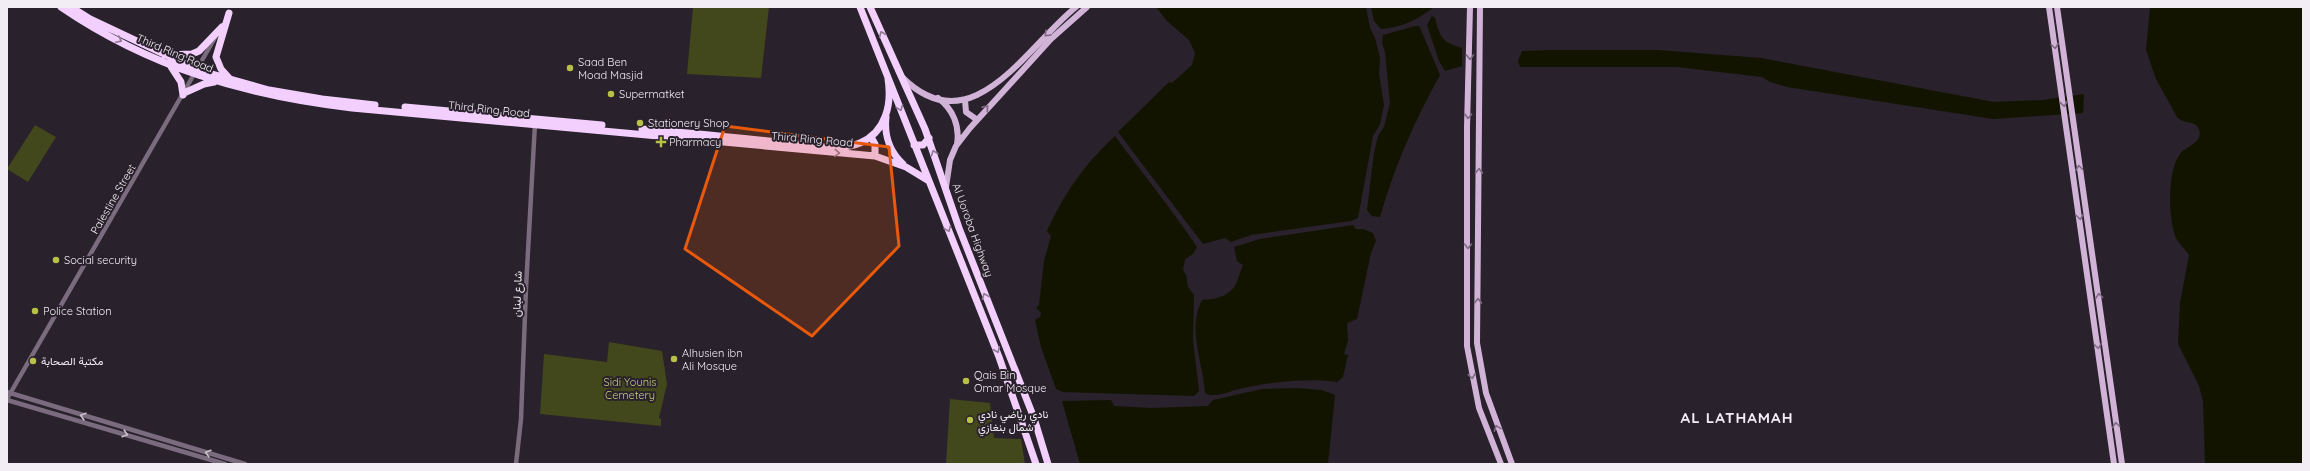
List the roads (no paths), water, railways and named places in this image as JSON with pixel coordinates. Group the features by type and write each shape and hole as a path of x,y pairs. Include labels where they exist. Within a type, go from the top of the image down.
{"highway":[{"name":"Third Ring Road","path":"61,7 93,27 170,65 270,90 322,99 875,156 906,167 928,181"},
{"name":"Third Ring Road","path":"72,7 90,19 217,82 281,98 317,104 821,146 851,146 871,137"},
{"name":"Al Uoroba Highway","path":"860,7 928,181 1000,357 1036,464"},
{"name":"Al Uoroba Highway","path":"870,7 929,138 974,269 1028,403 1048,464"},
{"path":"230,80 221,69 216,57 231,10"},
{"path":"163,55 192,54 199,51 222,27"},
{"path":"170,65 181,82 184,94 204,84 217,82"},
{"path":"888,79 890,98 886,115 888,141 895,155 906,167"},
{"path":"875,156 875,144 871,137 886,115"},
{"path":"914,145 923,145 929,138"}],"main road":[{"path":"937,98 964,100 984,93 999,82 1076,7"},
{"path":"946,190 948,167 956,146 976,119 1056,35 1087,7"},
{"path":"1470,7 1470,77 1467,127 1467,346 1479,408 1501,464"},
{"path":"1480,7 1478,359 1492,412 1512,464"},
{"path":"2050,7 2070,122 2122,464"},
{"path":"2057,7 2064,84"},
{"path":"898,72 915,88 937,98 948,108 953,116 957,131 956,146"},
{"path":"964,100 966,112 976,119"},
{"path":"2070,122 2114,464"}],"street":[{"name":"Palestine Street","path":"7,399 8,393 184,94 231,10"},
{"name":"شارع لبنان","path":"516,464 521,419 535,122"},
{"path":"8,393 245,464"},
{"path":"7,399 225,464"}],"place":[{"name":"Saad Ben Moad Masjid","path":"570,68"},
{"name":"Supermatket","path":"611,94"},
{"name":"Stationery Shop","path":"640,123"},
{"name":"Pharmacy","path":"661,142"},
{"name":"Social security","path":"56,260"},
{"name":"Police Station","path":"35,311"},
{"name":"Alhusien ibn Ali Mosque","path":"674,359"},
{"name":"مكتبة الصحابة","path":"33,361"},
{"name":"Qais Bin Omar Mosque","path":"966,381"},
{"name":"نادي رياضي نادي شمال بنغازي","path":"970,420"}],"district":[{"name":"AL LATHAMAH","path":"1737,418"}],"park label":[{"name":"Sidi Younis Cemetery","path":"630,388"}]}
